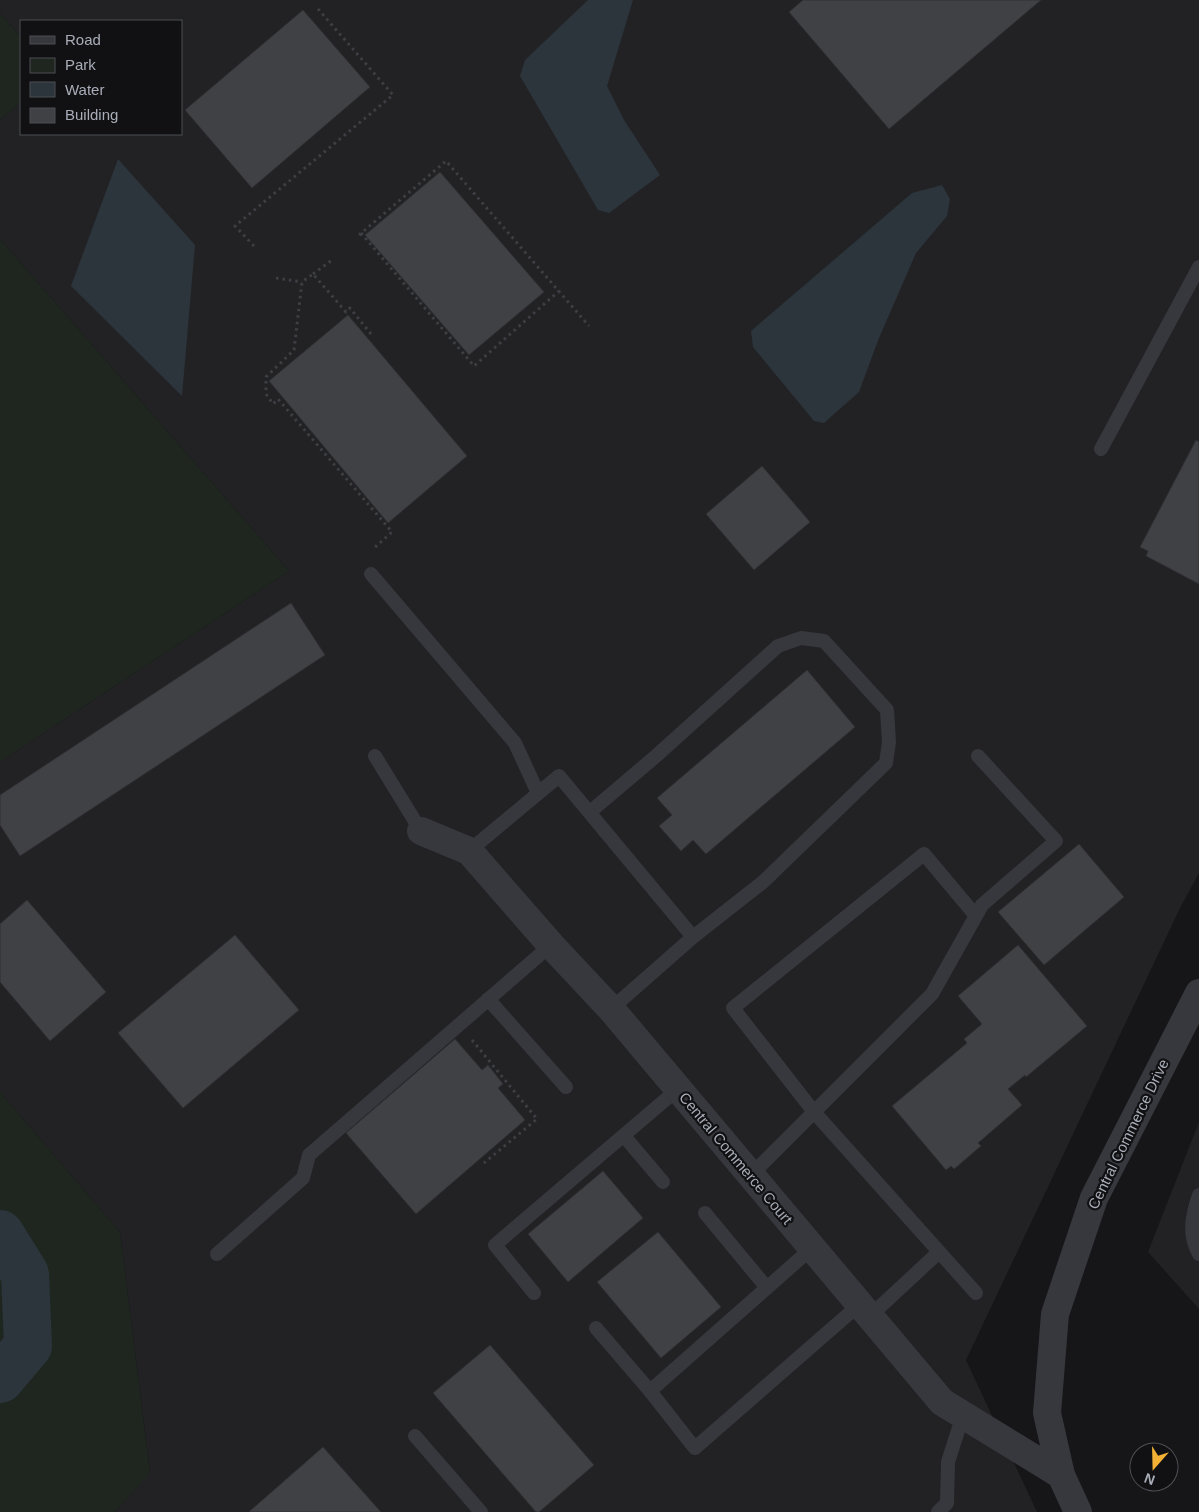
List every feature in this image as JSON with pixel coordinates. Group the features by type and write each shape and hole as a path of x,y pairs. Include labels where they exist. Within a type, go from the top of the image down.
{"street":[{"name":"Central Commerce Court","path":"421,831 469,851 551,945 611,1009 942,1402 1061,1475"},
{"name":"Central Commerce Drive","path":"1078,1512 1061,1475 1047,1413 1055,1314 1094,1198 1199,993"}],"lane":[{"path":"1101,449 1199,267"},
{"path":"371,574 514,743 538,793"},
{"path":"590,812 656,756 778,646 801,638 824,641 887,710 889,742 886,763 763,882 693,937 611,1009"},
{"path":"375,756 421,831"},
{"path":"751,1175 932,994 982,905 1056,841 978,756"},
{"path":"469,851 559,776 693,937"},
{"path":"976,916 924,854 733,1008 814,1112 976,1293"},
{"path":"217,1254 303,1178 309,1155 551,945"},
{"path":"488,999 566,1087"},
{"path":"534,1293 495,1245 678,1089"},
{"path":"624,1136 663,1182"},
{"path":"1199,1195 1194,1211 1192,1230 1194,1245 1199,1254"},
{"path":"705,1214 767,1288"},
{"path":"650,1391 812,1248"},
{"path":"596,1328 650,1391 695,1448 865,1310 940,1252"},
{"path":"938,1512 947,1503 948,1462 963,1415"},
{"path":"415,1436 481,1512"}],"path":[{"path":"254,246 234,226 393,95 318,9"},
{"path":"559,292 474,366 360,234 446,161 589,326"},
{"path":"276,278 302,282 332,260"},
{"path":"313,274 346,312 350,308 371,334"},
{"path":"302,282 294,350 266,377 266,394 273,404 278,399 392,532 373,549"},
{"path":"459,1024 537,1119 484,1163"}],"shaded area":[{"path":"0,0 1199,0 1199,873 1180,908 966,1360 1037,1512 115,1512 150,1472 120,1232 0,1092 0,762 289,571 0,239 0,120 20,103 20,135 182,135 182,20 20,20 20,36 0,13"},
{"path":"1199,1122 1199,1309 1148,1252"}],"green space":[{"path":"0,13 20,36 20,103 0,120"},
{"path":"0,239 289,571 0,762"},
{"path":"0,1092 120,1232 150,1473 115,1512 0,1512"}],"water":[{"path":"588,0 633,0 607,86 624,120 660,175 609,213 598,210 520,76 525,60"},
{"path":"118,159 195,245 182,396 71,286"},
{"path":"942,185 950,199 947,216 916,253 879,338 859,392 824,423 814,421 753,347 751,331 912,193"}],"building":[{"path":"803,0 1041,0 889,129 789,12"},
{"path":"303,10 370,87 252,188 185,110"},
{"path":"440,172 544,292 469,355 365,235"},
{"path":"348,315 467,456 388,523 269,381"},
{"path":"1196,440 1199,442 1199,584 1146,556 1148,551 1140,547"},
{"path":"762,466 810,522 754,570 706,514"},
{"path":"291,603 325,655 20,856 0,825 0,795"},
{"path":"807,670 855,727 706,854 693,840 681,851 659,826 672,815 657,798"},
{"path":"1079,844 1124,897 1044,965 998,912"},
{"path":"27,900 106,992 50,1041 0,982 0,924"},
{"path":"235,935 299,1010 183,1108 118,1033"},
{"path":"1018,945 1087,1026 1026,1077 1025,1075 1008,1089 1022,1105 978,1143 981,1146 954,1169 951,1166 946,1170 892,1106 967,1043 964,1039 982,1024 958,996"},
{"path":"455,1039 482,1070 488,1065 503,1084 498,1088 525,1120 416,1214 346,1133"},
{"path":"603,1171 643,1218 568,1282 528,1234"},
{"path":"658,1232 721,1307 661,1358 597,1282"},
{"path":"490,1345 594,1465 539,1512 536,1512 433,1393"},
{"path":"323,1447 381,1512 249,1512 251,1510"}],"waterway":[{"path":"0,1234 25,1274 28,1346 0,1379"}]}
